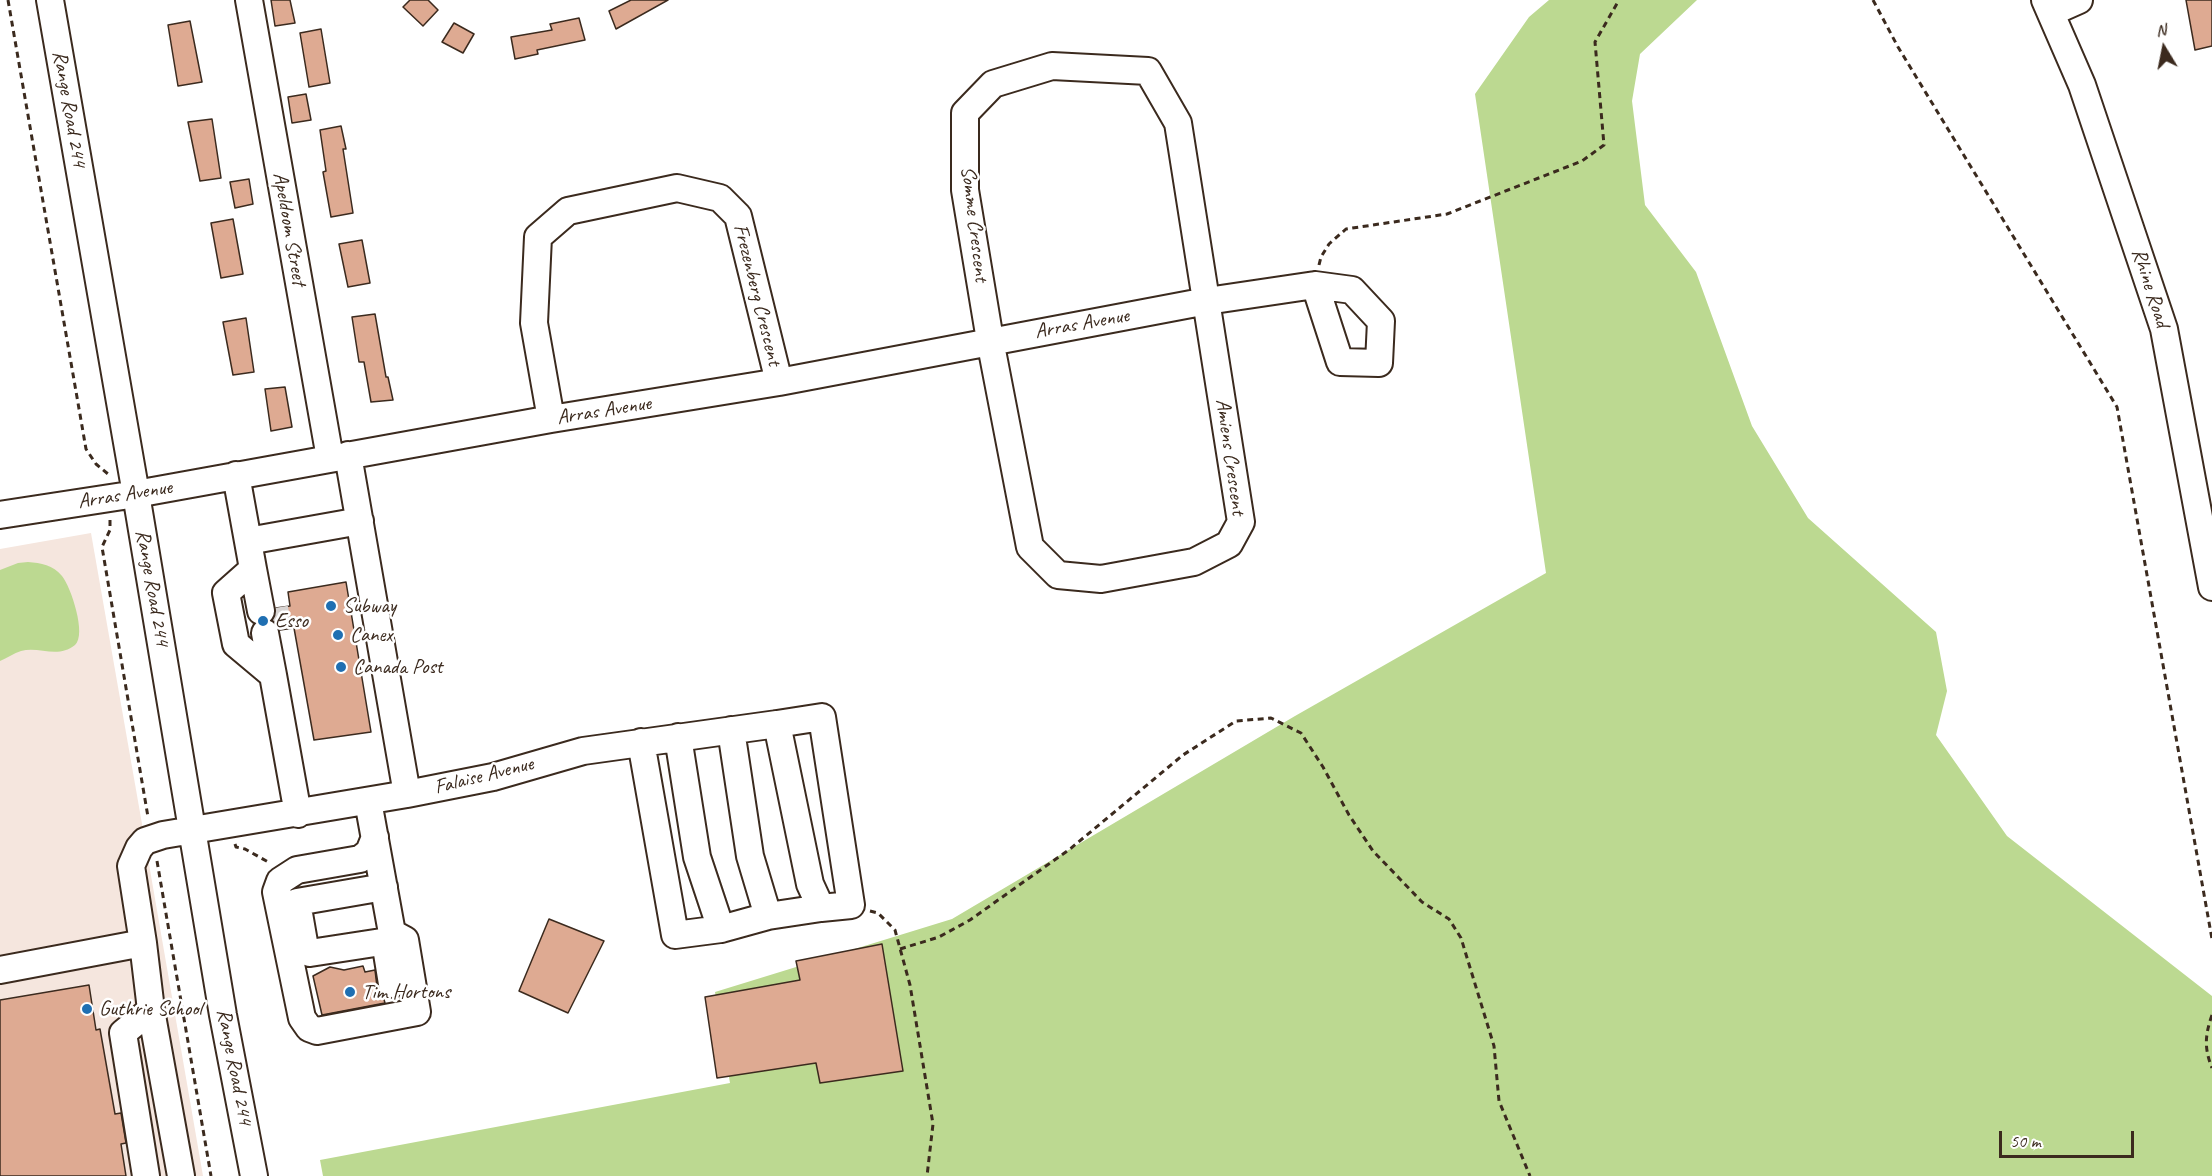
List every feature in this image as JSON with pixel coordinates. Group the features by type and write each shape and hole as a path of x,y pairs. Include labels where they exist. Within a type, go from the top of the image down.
{"street":[{"name":"Range Road 244","path":"50,0 224,1015 254,1176"},
{"name":"Apeldoom Street","path":"249,0 339,457 360,522 407,794"},
{"path":"2048,6 2079,0"},
{"name":"Rhine Road","path":"2048,6 2082,85 2164,329 2212,587"},
{"name":"Somme Crescent","path":"990,340 965,190 965,112 993,84 1052,66 1148,71 1178,123 1207,301"},
{"name":"Frezenberg Crescent","path":"552,419 534,323 538,237 568,211 677,188 720,198 738,216 779,382"},
{"name":"Arras Avenue","path":"0,515 136,494 552,419 779,382 990,340 1207,301 1315,285"},
{"name":"Amiens Crescent","path":"990,340 1030,547 1058,575 1101,579 1147,571 1194,562 1229,544 1241,522 1207,301"},
{"path":"236,475 248,541 265,612 273,675 298,814"},
{"path":"248,541 360,522"},
{"path":"265,612 226,593 236,644 273,675"},
{"name":"Falaise Avenue","path":"181,1176 151,1010 132,866 135,856 145,841 163,835 298,814 494,777 583,751 822,717 851,905"},
{"path":"777,724 810,884 821,908"},
{"path":"732,730 750,856 768,916"},
{"path":"678,737 697,857 721,929"},
{"path":"641,742 651,850 675,935 721,929 768,916 851,905"},
{"path":"368,801 384,887 390,937 386,947 392,984"},
{"path":"375,837 369,852 360,859 297,870 280,880 276,892 302,1018 309,1028 317,1031 334,1029 417,1011 405,940 390,937 310,953 305,948 297,902 384,887"},
{"path":"0,970 143,943"},
{"path":"146,1176 123,1033 151,1010"}],"path":[{"path":"8,0 86,449 96,464 108,474 110,497"},
{"path":"1315,285 1321,257 1329,244 1346,229 1447,214 1582,161 1604,145 1595,42 1619,0"},
{"path":"1874,0 1904,57 2117,407 2212,939"},
{"path":"900,949 939,937 970,920 1070,849 1183,755 1236,721 1271,718 1301,733 1373,851 1422,902 1449,919 1461,938 1494,1046 1499,1101 1530,1176"},
{"path":"232,825 236,847 268,860 284,877"},
{"path":"851,905 878,914 895,930 910,985 933,1124 927,1176"},
{"path":"2212,1015 2205,1033 2205,1051 2212,1068"}],"shaded area":[{"name":"Guthrie School","path":"91,533 203,1176 0,1176 0,549"}],"green space":[{"path":"1549,0 1697,0 1640,54 1632,101 1645,205 1696,272 1752,426 1808,518 1936,632 1947,691 1936,735 2007,836 2212,996 2212,1176 323,1176 320,1160 730,1083 715,992 952,919 1295,716 1546,573 1475,94 1529,17"},
{"path":"28,562 47,565 55,569 66,582 79,622 78,640 75,645 62,651 28,650 0,661 0,570"}],"building":[{"path":"271,0 290,0 295,23 275,26"},
{"path":"410,0 428,0 438,10 423,26 403,7"},
{"path":"631,0 668,0 616,29 609,11"},
{"path":"2186,0 2212,0 2212,46 2195,50"},
{"path":"579,18 585,40 537,50 538,54 515,59 511,37 552,30 550,24"},
{"path":"190,21 202,82 178,86 168,25"},
{"path":"454,23 474,34 463,53 442,42"},
{"path":"321,29 330,83 309,87 300,33"},
{"path":"306,94 311,120 292,123 288,97"},
{"path":"212,119 221,178 200,181 188,122"},
{"path":"341,126 346,149 343,149 353,213 331,217 323,172 326,171 320,130"},
{"path":"249,179 253,204 235,208 230,182"},
{"path":"233,219 243,274 221,278 211,223"},
{"path":"362,240 370,283 348,287 339,244"},
{"path":"375,314 386,377 388,377 393,400 371,402 364,362 359,362 352,317"},
{"path":"246,318 254,372 233,375 223,322"},
{"path":"285,387 292,427 271,431 265,389"},
{"path":"346,582 371,732 314,740 294,628 280,630 272,620 276,608 290,606 288,592"},
{"path":"549,919 604,941 568,1013 519,991"},
{"path":"882,944 903,1071 820,1083 816,1063 717,1078 705,997 800,980 796,961"},
{"name":"Tim Hortons","path":"363,966 365,972 375,970 377,987 385,1003 322,1015 313,976 330,967 344,970"},
{"path":"89,985 96,1030 100,1029 115,1114 121,1113 126,1143 121,1144 126,1176 0,1176 0,1000"}],"tunnel":[{"path":"275,608 279,630"}],"place":[{"name":"Subway","path":"331,606"},
{"name":"Esso","path":"263,621"},
{"name":"Canex","path":"338,635"},
{"name":"Canada Post","path":"341,667"},
{"name":"Tim Hortons","path":"350,992"},
{"name":"Guthrie School","path":"87,1009"}]}
